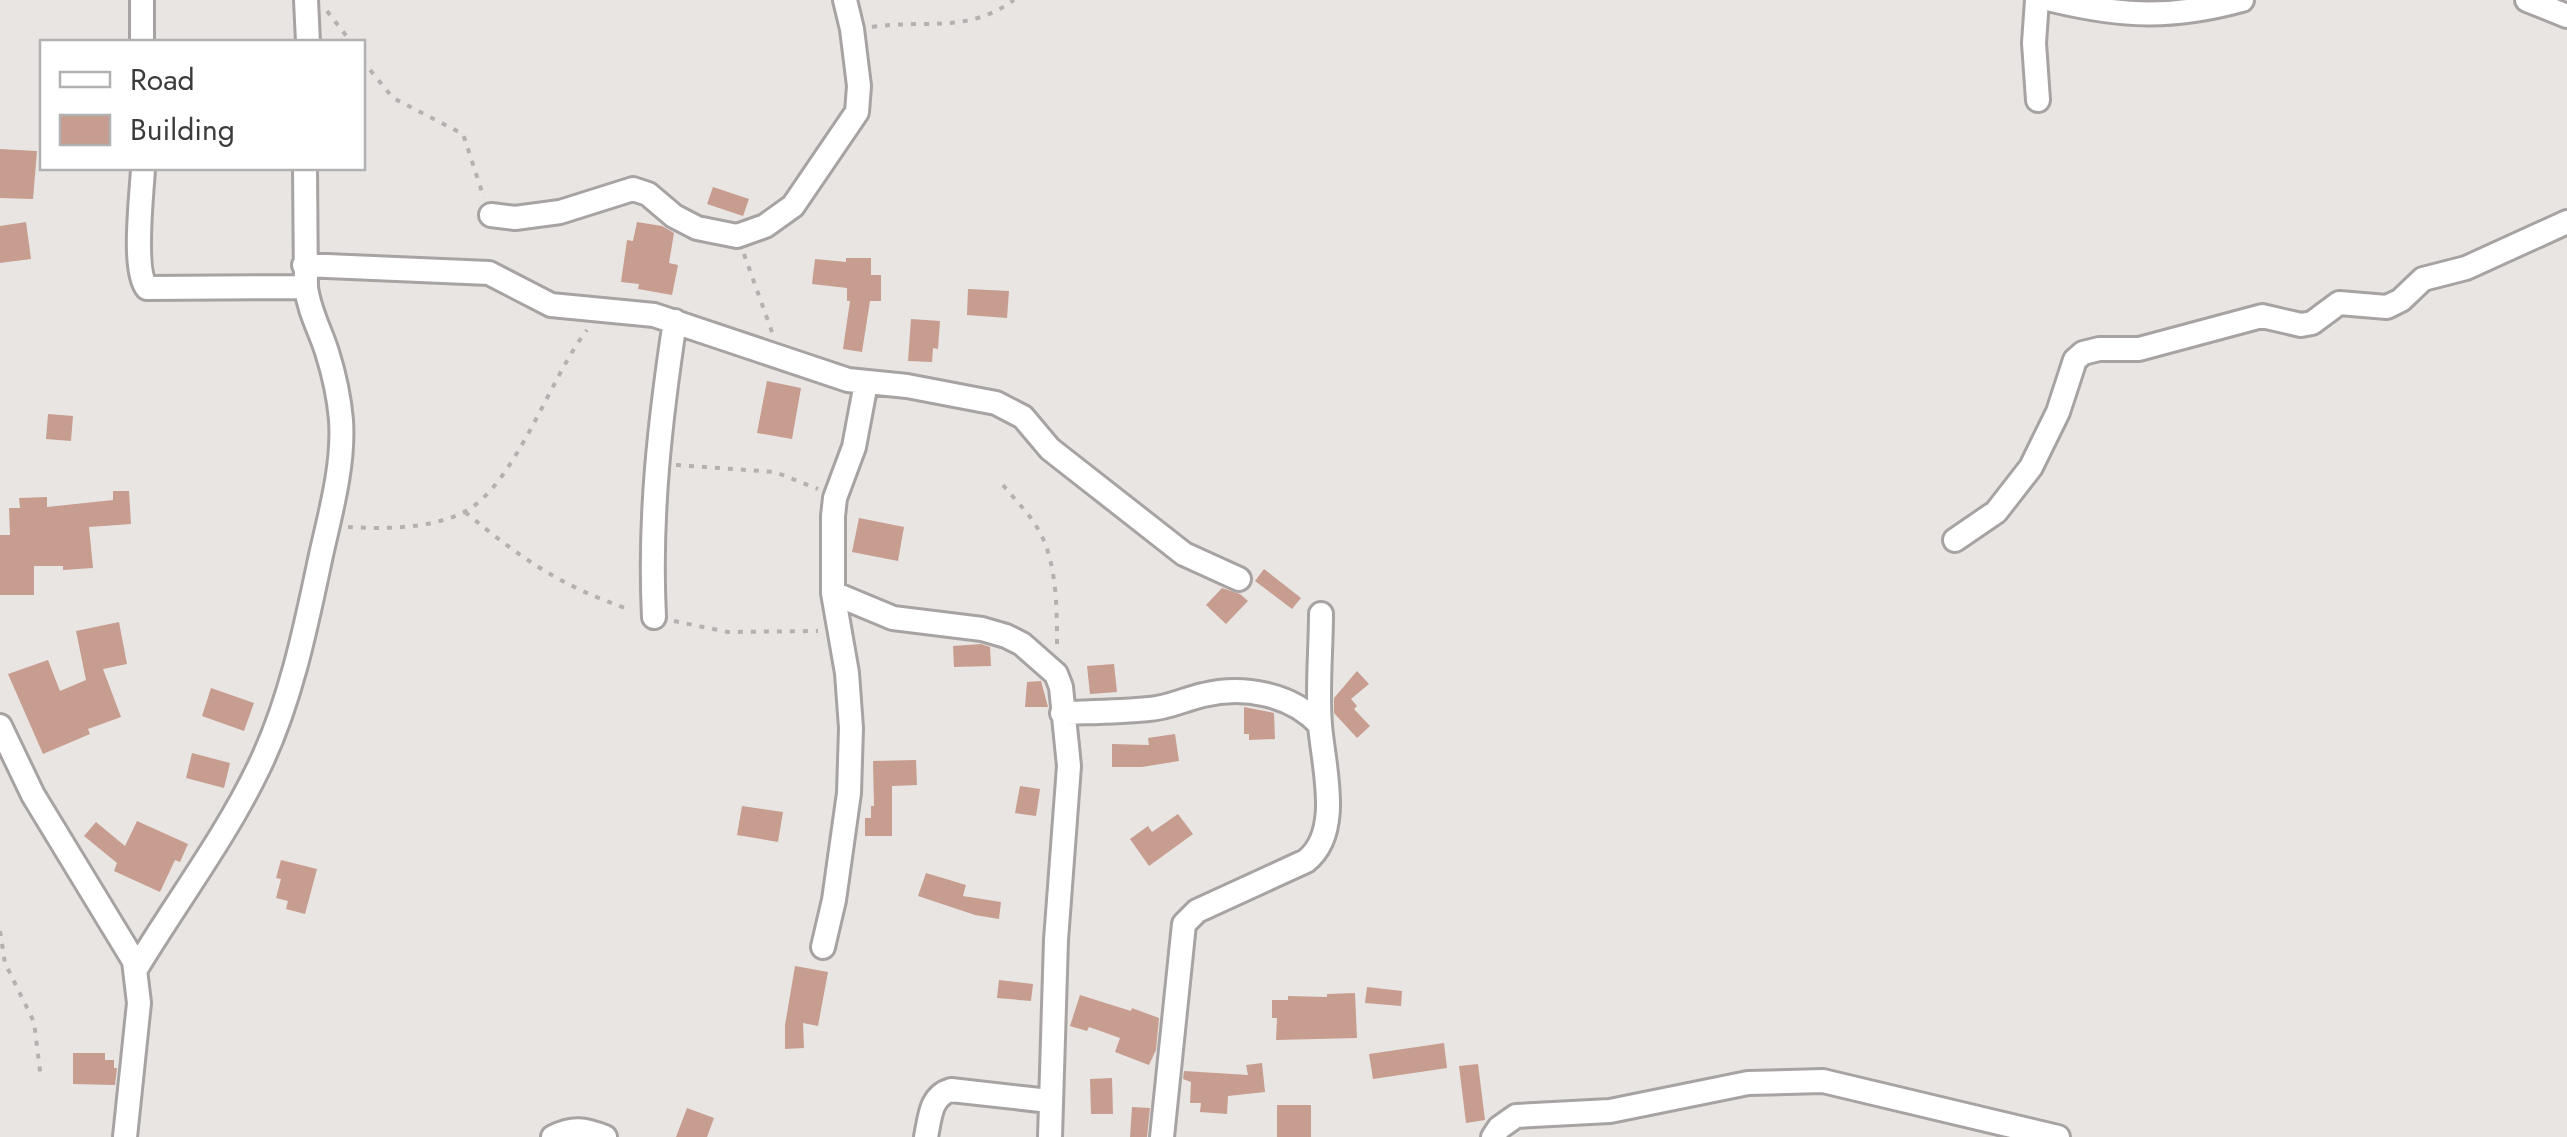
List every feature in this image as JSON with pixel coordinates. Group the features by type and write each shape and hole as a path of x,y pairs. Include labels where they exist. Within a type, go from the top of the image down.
{"street":[{"path":"142,0 142,40"},
{"path":"306,0 308,40"},
{"path":"490,215 515,218 560,212 632,188 648,194 674,216 697,228 737,236 765,226 793,206 857,112 859,86 845,0"},
{"path":"2038,0 2034,43 2038,100"},
{"path":"2052,0 2140,16 2182,14 2242,0"},
{"path":"2527,0 2567,16"},
{"path":"143,170 140,257 141,278 147,288 305,276 473,271 498,276 551,305 654,315 866,383 996,402 1023,416 1063,460 1184,554 1239,579"},
{"path":"136,968 228,828 261,764 283,706 309,614 328,526 342,448 341,422 328,353 305,276 305,170"},
{"path":"1955,540 1996,512 2031,467 2058,412 2075,360 2083,353 2139,349 2262,316 2301,325 2312,323 2339,303 2387,308 2423,279 2466,268 2567,222"},
{"path":"654,617 650,544 675,321"},
{"path":"823,947 849,794 851,728 847,672 833,593 835,498 854,447 866,383"},
{"path":"833,593 893,618 982,629 1006,636 1056,674 1061,687 1069,766 1058,890 1050,1137"},
{"path":"1162,1137 1184,924 1197,911 1306,861 1320,849 1329,782 1320,725 1322,614"},
{"path":"1062,713 1152,709 1210,693 1256,694 1300,706 1320,725"},
{"path":"0,726 33,795 126,944 136,968 138,1003 124,1137"},
{"path":"1492,1137 1516,1116 1610,1112 1748,1084 1824,1082 2058,1137"},
{"path":"926,1137 934,1101 950,1090 1049,1101"},
{"path":"552,1137 569,1129 582,1129 604,1137"}],"path":[{"path":"317,0 349,40"},
{"path":"852,30 906,22 972,22 1014,0"},
{"path":"365,64 393,98 462,134 490,215"},
{"path":"737,236 779,357"},
{"path":"328,526 382,529 465,512 506,473 572,350 602,310"},
{"path":"656,464 775,472 835,498"},
{"path":"1004,486 1039,530 1048,554 1057,605 1056,674"},
{"path":"0,931 6,963 34,1022 41,1079"}],"building":[{"path":"0,149 37,151 33,199 0,198"},
{"path":"713,187 749,199 743,216 707,204"},
{"path":"26,222 31,259 0,263 0,226"},
{"path":"637,222 662,226 674,233 669,263 678,265 672,295 621,282 627,240 633,241"},
{"path":"846,258 871,258 871,275 881,275 881,301 870,301 862,352 843,349 850,301 847,288 812,284 815,259 846,262"},
{"path":"968,289 1009,291 1007,318 967,315"},
{"path":"911,319 940,321 938,349 933,348 932,362 908,361"},
{"path":"767,381 801,388 792,439 757,433"},
{"path":"48,414 73,416 71,441 46,439"},
{"path":"113,491 129,491 131,524 89,527 93,568 63,570 63,566 34,566 34,595 0,595 0,535 10,535 9,508 20,508 19,498 47,497 47,507 113,500"},
{"path":"859,518 904,527 898,561 852,552"},
{"path":"1264,569 1301,598 1292,609 1255,581"},
{"path":"1222,588 1248,601 1226,624 1206,605"},
{"path":"119,622 127,664 103,669 121,717 88,729 90,734 43,754 8,674 48,660 60,691 86,680 76,631"},
{"path":"953,646 990,647 991,666 954,667"},
{"path":"1114,664 1117,692 1090,694 1087,666"},
{"path":"1357,671 1369,684 1351,699 1357,706 1354,709 1370,726 1357,738 1334,713 1334,698"},
{"path":"1041,681 1048,707 1025,707 1027,682"},
{"path":"211,688 254,703 244,731 202,716"},
{"path":"1244,707 1274,713 1275,739 1249,740 1249,734 1244,734"},
{"path":"1175,734 1179,761 1112,767 1112,744 1149,745 1148,738"},
{"path":"192,753 230,763 224,788 186,778"},
{"path":"916,760 917,785 892,786 892,836 865,836 865,818 871,818 874,806 873,761"},
{"path":"1020,786 1040,789 1036,816 1015,813"},
{"path":"742,806 783,812 778,842 737,835"},
{"path":"1178,814 1193,834 1149,866 1130,839 1148,826 1152,832"},
{"path":"137,821 188,844 180,862 175,860 160,892 114,871 117,863 84,836 96,822 125,846"},
{"path":"281,860 317,869 305,914 286,909 288,901 276,898"},
{"path":"926,873 966,885 963,896 1001,902 999,919 918,896"},
{"path":"795,966 828,972 818,1026 803,1023 804,1048 785,1049 785,1025"},
{"path":"999,980 1033,984 1031,1001 997,998"},
{"path":"1367,987 1402,991 1401,1006 1365,1003"},
{"path":"1355,993 1357,1038 1276,1040 1277,1018 1272,1018 1272,1000"},
{"path":"1080,995 1159,1018 1156,1050 1149,1065 1115,1052 1120,1038 1089,1027 1087,1031 1070,1026"},
{"path":"1444,1043 1447,1068 1373,1079 1369,1054"},
{"path":"73,1053 105,1053 105,1060 114,1060 117,1068 115,1085 73,1084"},
{"path":"1262,1063 1265,1092 1228,1096 1227,1114 1200,1112 1201,1103 1190,1103 1191,1082 1183,1079 1184,1071 1248,1075 1246,1065"},
{"path":"1478,1064 1485,1120 1466,1123 1459,1066"},
{"path":"1112,1078 1113,1114 1091,1114 1090,1079"},
{"path":"1277,1105 1311,1105 1311,1137 1277,1137"},
{"path":"1132,1107 1150,1108 1147,1137 1130,1137"},
{"path":"687,1108 714,1118 707,1137 676,1137"}]}
